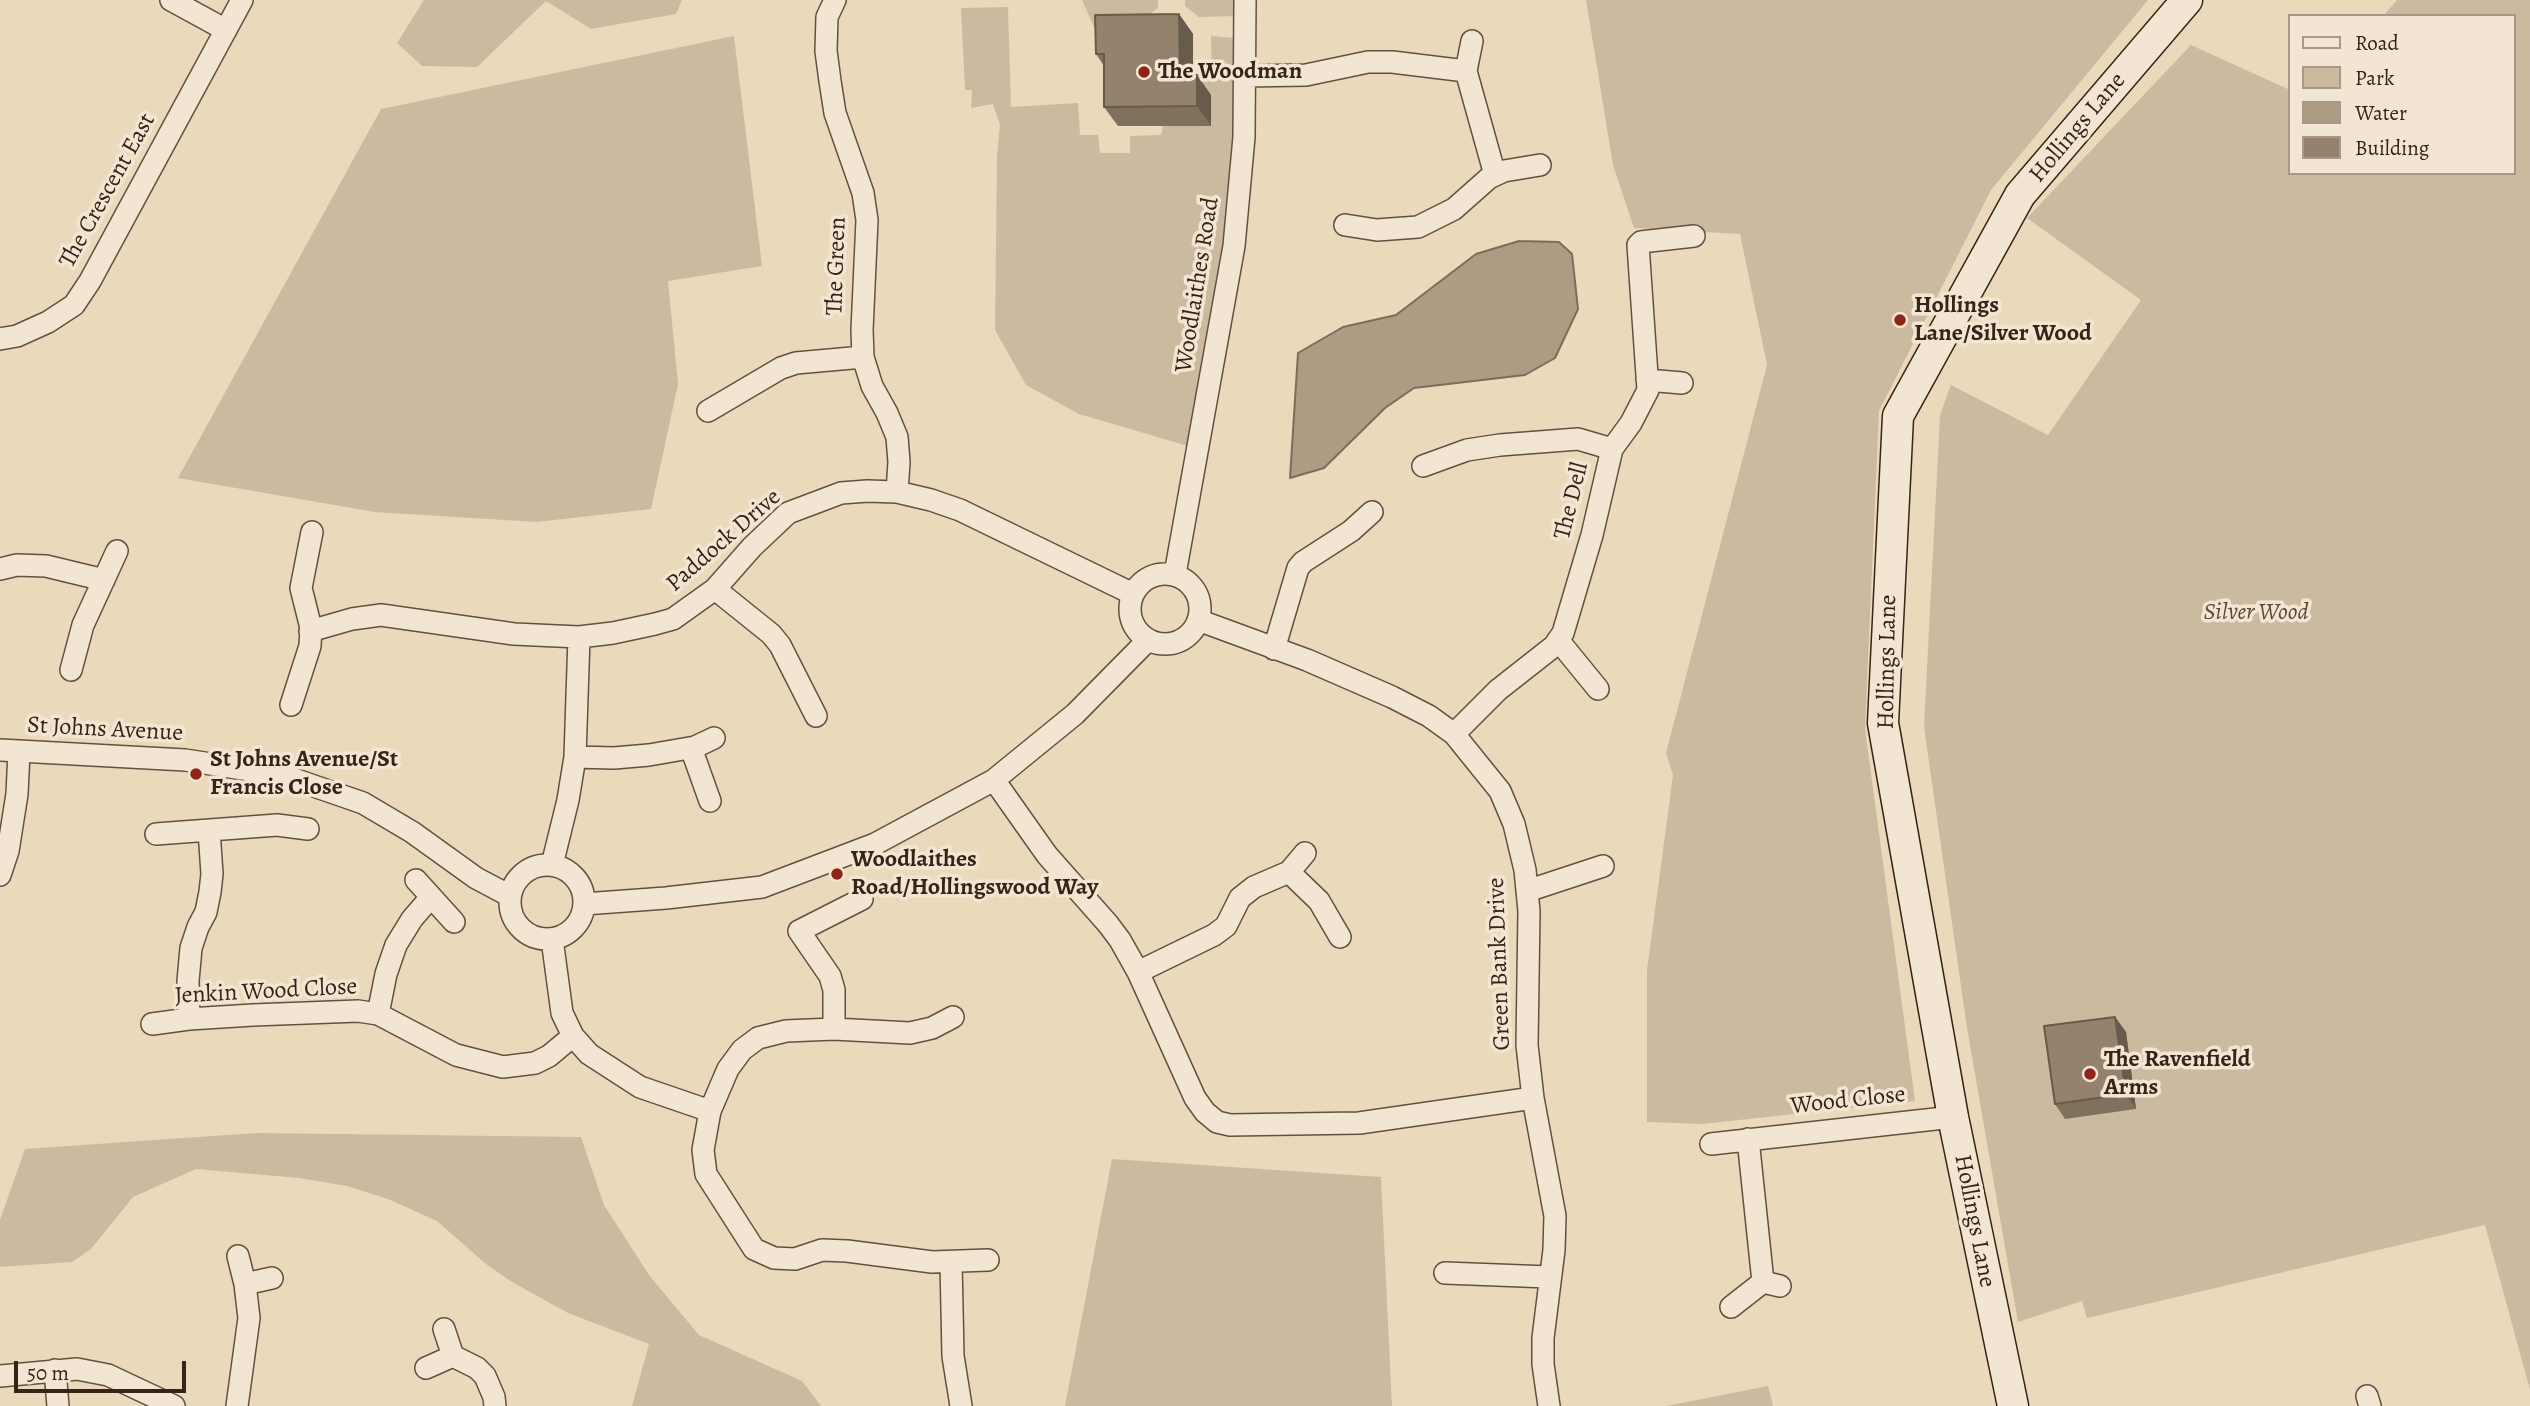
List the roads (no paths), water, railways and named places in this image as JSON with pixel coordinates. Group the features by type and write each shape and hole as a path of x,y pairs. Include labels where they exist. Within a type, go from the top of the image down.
{"street":[{"path":"171,0 226,30"},
{"name":"The Crescent East","path":"0,339 16,336 48,323 74,305 90,281 242,0"},
{"name":"The Green","path":"835,0 827,17 826,51 830,81 835,113 863,193 867,220 863,357 872,386 897,437 897,492"},
{"name":"Woodlaithes Road","path":"1175,574 1233,256 1244,137 1245,0"},
{"name":"Hollings Lane","path":"2013,1406 1953,1117 1883,723 1898,416 2020,195 2187,0"},
{"path":"1472,41 1466,71 1495,175"},
{"path":"1245,76 1306,75 1368,62 1392,62 1466,71"},
{"path":"1345,225 1377,230 1418,227 1454,209 1495,175 1539,165"},
{"name":"The Dell","path":"1454,734 1563,633 1592,535 1612,449 1632,423 1648,390 1638,245 1641,242 1695,236"},
{"path":"708,411 796,362 863,357"},
{"path":"1647,380 1682,383"},
{"path":"1423,466 1468,450 1500,445 1578,439 1612,449"},
{"name":"Paddock Drive","path":"310,631 352,619 381,615 514,634 579,637 613,633 673,619 715,589 752,547 788,513 841,493 897,492 960,510 1133,594"},
{"path":"1274,649 1298,568 1372,512"},
{"path":"291,705 310,646 310,631 301,588 312,532"},
{"path":"71,670 83,625 117,551"},
{"path":"0,569 17,565 46,566 104,580"},
{"path":"1175,574 1189,582 1197,593 1200,605 1194,630 1180,641 1158,644 1148,640 1138,632 1131,620 1130,602 1133,594 1141,582 1150,576 1175,574"},
{"path":"715,589 771,634 780,645 816,716"},
{"name":"Green Bank Drive","path":"1198,620 1307,660 1429,716 1454,734 1500,791 1514,824 1525,870 1529,946 1527,1045 1533,1098 1555,1216 1555,1250 1549,1277 1543,1364 1549,1406"},
{"path":"552,865 568,800 575,757 579,637"},
{"path":"584,904 762,887 875,844 994,780 1075,714 1148,640"},
{"path":"1558,640 1598,689"},
{"path":"575,757 614,758 691,748 714,738"},
{"path":"691,748 710,801"},
{"path":"0,875 10,839 17,794 10,751"},
{"name":"St Johns Avenue","path":"10,751 186,760 282,775 363,803 412,832 476,878 510,897"},
{"path":"994,780 1047,855 1108,924 1138,972 1195,1098 1217,1122 1230,1125 1359,1123 1533,1098"},
{"path":"156,834 277,825 308,829"},
{"path":"189,1019 191,948 206,912 212,874 209,830"},
{"path":"1138,972 1214,935 1226,926 1240,898 1289,872 1305,853"},
{"path":"552,865 570,872 579,882 584,894 584,904 581,917 574,928 552,939 539,938 527,933 517,924 510,897 514,884 522,874 533,867 552,865"},
{"path":"1527,891 1603,866"},
{"path":"1289,872 1319,901 1340,937"},
{"path":"416,880 454,922"},
{"path":"378,1014 386,974 396,945 412,919 431,897"},
{"path":"834,1029 834,990 830,975 799,931 862,899"},
{"path":"552,939 562,1013 573,1036 589,1054 640,1087 710,1111"},
{"name":"Jenkin Wood Close","path":"152,1024 189,1019 348,1011 378,1014 456,1055 503,1067 535,1063 550,1056 573,1036"},
{"path":"953,1017 932,1028 910,1033 834,1029 786,1031 758,1038 741,1050 728,1069 710,1111 703,1150 706,1174 754,1249 774,1258 795,1259 822,1250 932,1262 988,1260"},
{"name":"Wood Close","path":"1711,1143 1953,1117"},
{"path":"1731,1307 1771,1284 1748,1139"},
{"path":"237,1406 249,1328 245,1284 238,1256"},
{"path":"951,1262 953,1356 961,1406"},
{"path":"1445,1273 1549,1277"},
{"path":"245,1284 272,1278"},
{"path":"444,1329 453,1356 477,1368 485,1376 495,1406"},
{"path":"426,1368 453,1356"},
{"path":"0,1376 78,1369 108,1375 174,1406"},
{"path":"55,1370 58,1406"}],"water":[{"path":"1519,241 1559,242 1572,254 1578,309 1555,358 1525,375 1414,388 1385,408 1324,468 1290,478 1298,353 1343,327 1396,315 1476,254"}],"place":[{"name":"The Woodman","path":"1144,72"},
{"name":"Hollings Lane/Silver Wood","path":"1900,320"},
{"name":"St Johns Avenue/St Francis Close","path":"196,774"},
{"name":"Woodlaithes Road/Hollingswood Way","path":"837,874"},
{"name":"The Ravenfield Arms","path":"2090,1074"}],"park label":[{"name":"Silver Wood","path":"2256,613"}]}
